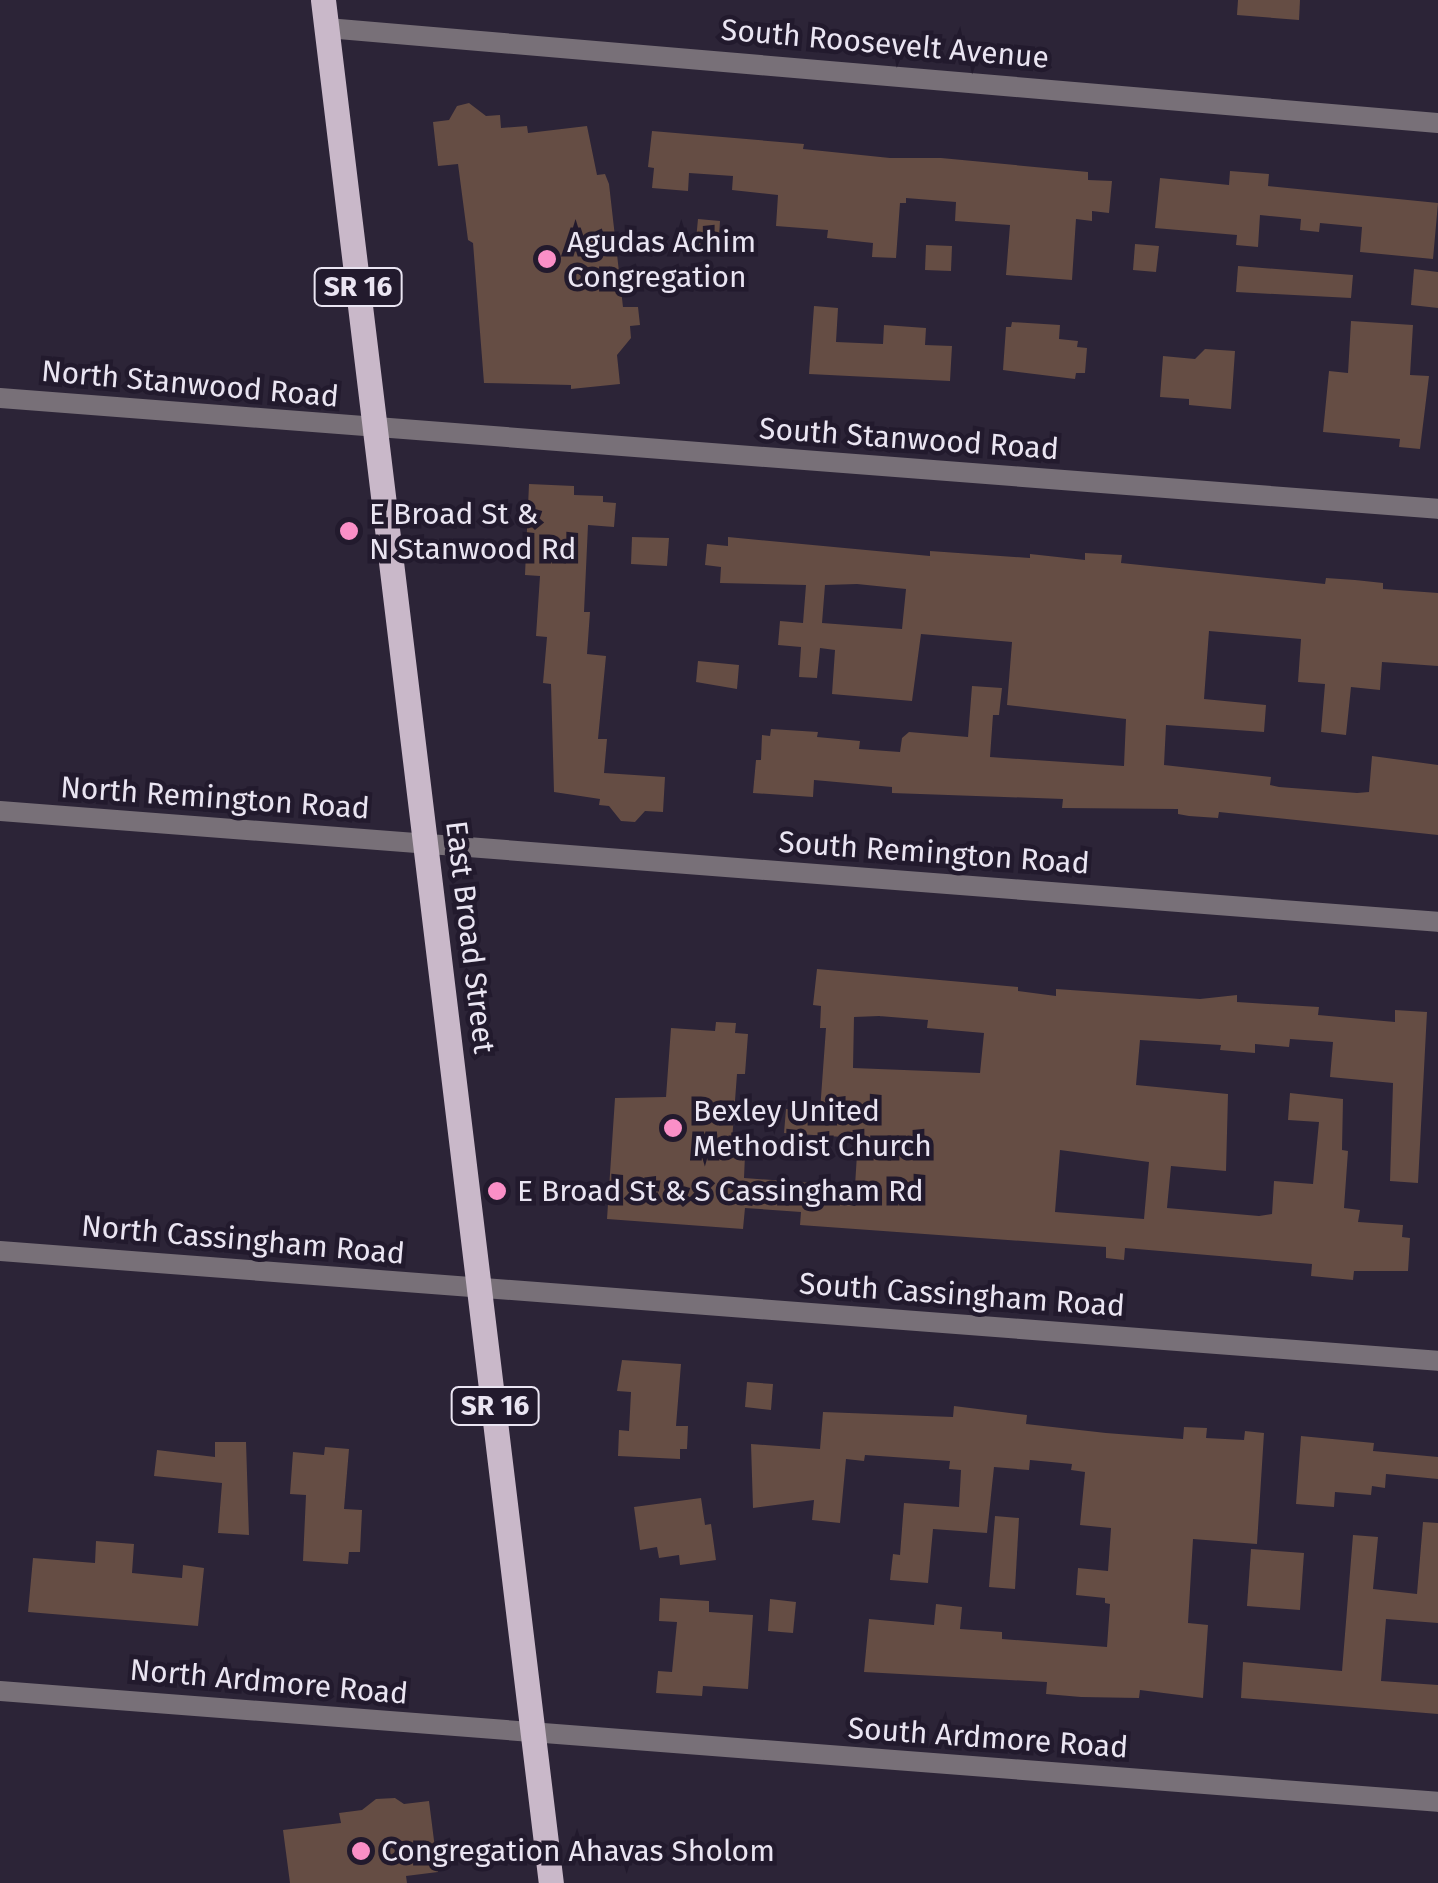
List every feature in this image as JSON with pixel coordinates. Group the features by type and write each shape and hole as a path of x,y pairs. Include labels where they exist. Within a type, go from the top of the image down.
{"main road":[{"name":"East Broad Street","path":"323,0 550,1883"}],"street":[{"name":"South Roosevelt Avenue","path":"327,28 1438,123"},
{"name":"North Stanwood Road","path":"0,398 375,429"},
{"name":"South Stanwood Road","path":"375,429 1438,509"},
{"name":"North Remington Road","path":"0,811 426,844"},
{"name":"South Remington Road","path":"426,844 1438,922"},
{"name":"North Cassingham Road","path":"0,1250 481,1289"},
{"name":"South Cassingham Road","path":"481,1289 1438,1362"},
{"name":"North Ardmore Road","path":"0,1691 533,1734"},
{"name":"South Ardmore Road","path":"533,1734 1438,1802"}],"building":[{"path":"1238,0 1300,0 1299,20 1237,15"},
{"name":"Agudas Achim Congregation","path":"469,103 486,116 500,115 501,128 527,126 528,133 587,126 597,175 605,174 609,184 623,307 638,307 640,325 630,326 631,338 617,355 620,384 571,389 571,385 484,383 473,243 468,240 458,164 438,166 433,122 449,120 457,106"},
{"path":"652,131 804,144 803,149 890,158 941,158 1088,172 1088,180 1112,181 1109,213 1092,211 1092,221 1076,219 1072,280 1006,275 1010,225 955,221 956,202 906,198 906,203 900,203 896,258 872,257 873,243 827,238 828,230 776,226 778,195 732,190 733,176 689,173 688,191 652,188 654,168 648,167"},
{"path":"1230,171 1269,174 1268,186 1438,203 1433,259 1360,252 1362,227 1320,223 1319,232 1300,230 1301,219 1260,215 1258,247 1236,245 1237,235 1155,228 1160,178 1229,185"},
{"path":"698,219 720,221 718,251 695,250"},
{"path":"1135,244 1159,246 1156,272 1133,270"},
{"path":"926,245 952,246 951,271 925,270"},
{"path":"1238,266 1353,275 1351,298 1236,292"},
{"path":"1414,269 1438,272 1438,308 1411,305"},
{"path":"814,306 838,308 836,342 883,344 884,325 926,328 925,345 952,346 950,381 809,374"},
{"path":"1351,321 1413,325 1410,375 1429,376 1420,449 1399,447 1400,439 1323,432 1329,371 1348,373"},
{"path":"1012,322 1060,325 1059,339 1078,341 1077,347 1087,348 1085,373 1076,373 1075,379 1003,370 1006,327 1011,327"},
{"path":"1205,349 1235,351 1231,409 1189,405 1189,399 1160,397 1163,356 1195,359"},
{"path":"529,484 574,486 574,495 603,496 603,502 616,503 614,527 588,525 584,612 590,612 587,654 606,656 598,739 607,739 604,773 665,777 663,812 645,811 635,822 621,821 609,806 599,805 600,799 554,792 551,684 543,683 547,637 536,636 540,576 525,575"},
{"path":"632,537 669,538 667,566 631,564"},
{"path":"728,537 930,556 930,551 1085,560 1085,553 1122,555 1121,563 1325,584 1326,578 1355,580 1383,583 1383,589 1438,593 1438,666 1382,662 1380,690 1351,687 1346,735 1321,732 1325,684 1298,682 1301,639 1209,631 1204,699 1266,705 1264,732 1166,725 1164,765 1271,777 1270,785 1279,787 1357,793 1369,792 1372,756 1438,765 1438,835 1219,812 1218,818 1189,816 1178,814 1178,809 1062,808 1063,799 892,793 892,787 814,780 813,797 753,793 762,735 770,736 771,729 818,732 817,737 860,741 859,749 900,752 902,738 909,732 968,737 972,686 1002,688 999,715 993,715 990,757 1124,766 1126,719 1007,705 1012,642 921,634 912,701 832,694 835,650 820,648 817,678 799,677 801,647 778,645 780,621 803,623 806,585 720,583 721,567 705,565 707,544 728,546","holes":["825,585 906,589 902,629 822,623"]},
{"path":"698,661 739,665 737,689 696,682"},
{"path":"817,969 1018,987 1018,991 1056,996 1056,989 1200,999 1237,995 1237,1002 1319,1007 1318,1015 1395,1022 1395,1010 1427,1012 1418,1183 1390,1181 1393,1083 1330,1077 1333,1042 1290,1039 1289,1047 1255,1044 1255,1053 1220,1050 1221,1045 1140,1040 1136,1085 1228,1094 1226,1171 1171,1166 1167,1208 1259,1216 1272,1214 1274,1181 1313,1184 1319,1122 1288,1120 1290,1093 1343,1099 1342,1150 1348,1151 1344,1208 1360,1210 1358,1222 1403,1225 1402,1237 1410,1238 1408,1271 1354,1271 1353,1280 1311,1276 1312,1264 1125,1248 1124,1260 1106,1258 1106,1247 800,1225 801,1212 745,1208 743,1229 607,1219 615,1098 666,1097 671,1028 715,1031 716,1022 736,1023 735,1033 748,1034 745,1074 737,1074 731,1154 745,1155 744,1178 855,1186 858,1138 784,1133 786,1109 820,1111 826,1028 820,1028 821,1006 813,1005","holes":["854,1017 928,1020 927,1028 984,1033 980,1073 853,1068","1060,1150 1149,1162 1144,1219 1055,1212"]},
{"path":"622,1360 681,1364 676,1426 688,1426 687,1449 680,1449 680,1459 618,1456 619,1430 629,1431 631,1392 617,1391"},
{"path":"747,1382 773,1384 771,1410 745,1407"},
{"path":"954,1406 1027,1415 1026,1424 1106,1433 1183,1439 1184,1427 1207,1428 1206,1438 1244,1440 1245,1431 1264,1433 1257,1544 1193,1539 1188,1623 1208,1625 1203,1698 1140,1690 1139,1698 1081,1697 1046,1694 1047,1682 864,1672 869,1619 934,1625 936,1604 962,1607 960,1629 1002,1632 1002,1639 1107,1647 1110,1604 1105,1603 1105,1598 1076,1595 1078,1568 1108,1571 1111,1528 1080,1525 1085,1472 1071,1470 1072,1464 1030,1460 1029,1470 994,1467 987,1533 933,1529 928,1583 890,1580 893,1554 900,1555 904,1503 959,1507 961,1470 949,1469 950,1461 865,1455 864,1461 846,1459 840,1523 812,1520 814,1500 753,1508 751,1444 820,1449 823,1412 953,1417"},
{"path":"1301,1436 1374,1443 1373,1451 1438,1457 1438,1479 1386,1474 1385,1488 1372,1486 1371,1495 1335,1492 1334,1507 1296,1504"},
{"path":"215,1442 246,1442 249,1535 218,1533 222,1483 154,1476 157,1450 215,1457"},
{"path":"325,1447 349,1449 344,1509 362,1510 360,1552 349,1552 348,1564 303,1561 306,1495 290,1494 293,1452 324,1455"},
{"path":"701,1498 705,1525 711,1524 716,1560 680,1565 679,1555 659,1558 657,1547 640,1550 634,1507"},
{"path":"995,1516 1019,1518 1015,1589 989,1587"},
{"path":"1423,1522 1438,1523 1438,1623 1386,1619 1381,1681 1438,1685 1438,1714 1241,1698 1243,1662 1342,1671 1353,1535 1378,1537 1373,1589 1417,1594"},
{"path":"96,1541 134,1544 132,1573 182,1578 183,1565 204,1568 198,1626 28,1612 33,1558 95,1563"},
{"path":"1251,1549 1304,1553 1300,1610 1247,1606"},
{"path":"660,1598 709,1601 709,1612 753,1615 748,1689 703,1686 702,1696 656,1693 658,1671 672,1672 677,1622 659,1621"},
{"path":"770,1599 796,1602 793,1633 768,1631"},
{"name":"Congregation Ahavas Sholom","path":"395,1798 404,1804 429,1801 438,1872 406,1876 407,1883 290,1883 283,1830 341,1823 339,1813 362,1810 376,1799"}],"place":[{"name":"Agudas Achim Congregation","path":"547,259"},
{"name":"E Broad St & N Stanwood Rd","path":"349,531"},
{"name":"Bexley United Methodist Church","path":"673,1128"},
{"name":"E Broad St & S Cassingham Rd","path":"497,1191"},
{"name":"Congregation Ahavas Sholom","path":"361,1851"}]}
